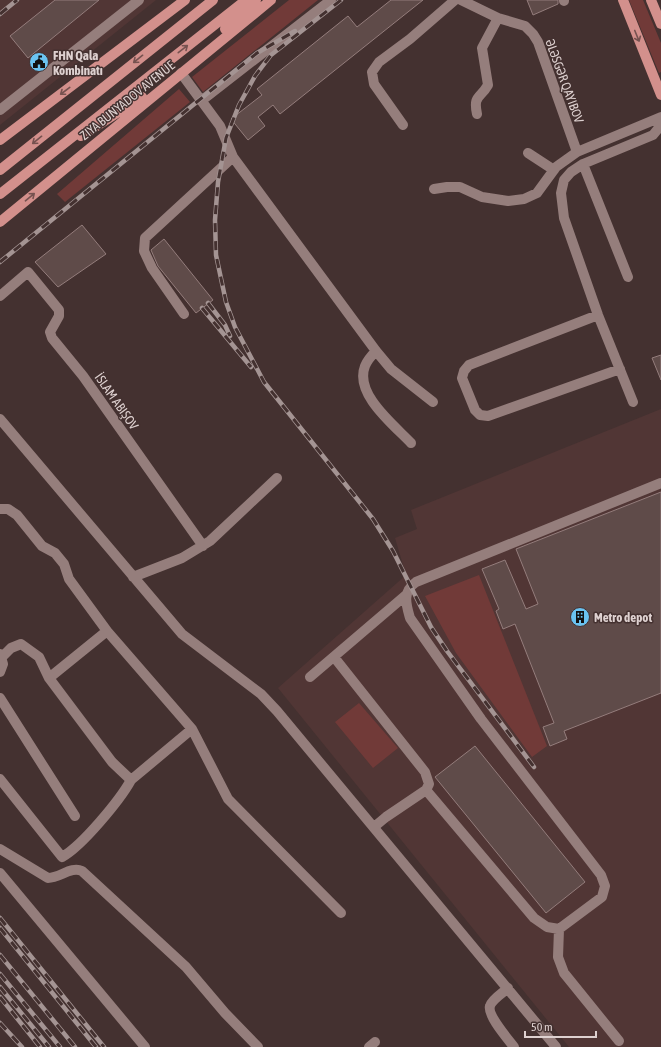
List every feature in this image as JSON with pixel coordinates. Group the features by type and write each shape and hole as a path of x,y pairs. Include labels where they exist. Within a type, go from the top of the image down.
{"main road":[{"path":"0,140 185,0"},
{"path":"157,43 203,0"},
{"name":"ZIYA BUNYADOV AVENUE","path":"0,170 212,0"},
{"name":"ZIYA BUNYADOV AVENUE","path":"31,168 246,0"},
{"path":"0,194 31,168 180,72 256,0"},
{"name":"ZIYA BUNYADOV AVENUE","path":"0,222 180,72 271,0"},
{"path":"623,0 661,95"},
{"path":"651,0 661,24"}],"street":[{"path":"0,110 139,0"},
{"path":"199,98 330,0"},
{"path":"403,125 374,84 372,72 379,62 410,39 455,0"},
{"path":"461,0 498,18 525,26 533,34 538,42 577,152"},
{"path":"477,114 474,104 476,98 488,85 482,48 498,18"},
{"path":"180,72 220,126 230,159 376,351 391,369 433,402"},
{"path":"434,189 460,187 482,197 508,201 524,199 537,193 554,170 577,152 661,117"},
{"path":"633,402 598,316 561,203 561,193 564,180 571,172 583,164 654,135 661,125"},
{"path":"528,153 554,170"},
{"path":"184,314 152,268 144,250 145,238 230,159"},
{"path":"583,164 628,277"},
{"path":"0,296 28,272 59,310 59,316 50,332 52,338 83,376 203,546"},
{"path":"598,316 469,365 464,371 462,378 475,410 480,415 488,416 620,369"},
{"path":"376,351 365,366 362,379 365,391 375,406 410,443"},
{"path":"0,419 182,634 261,694 374,827 556,1047"},
{"path":"134,577 182,558 203,546 277,478"},
{"path":"310,677 410,588 661,483"},
{"path":"0,509 8,509 17,515 42,546 55,553 60,558 64,564 69,579 107,631 192,729 228,799 341,913"},
{"path":"410,588 406,604 410,618 481,719 601,875 604,886 602,897 559,929"},
{"path":"48,678 107,631"},
{"path":"0,672 3,664 1,656 11,648 21,644 39,657 48,678 112,762 131,780"},
{"path":"334,657 425,772 429,784 426,790 386,816 374,827"},
{"path":"0,698 75,816"},
{"path":"0,779 62,857 78,844 110,810 123,795 131,780 192,729"},
{"path":"426,790 534,918 547,926 559,929"},
{"path":"0,849 48,878 60,876 73,869 82,871 186,967 225,1013 258,1047"},
{"path":"0,873 145,1047"},
{"path":"559,929 558,957 564,973 619,1041"},
{"path":"508,988 492,1003 490,1009 491,1016 514,1047"}],"shaded area":[{"name":"FHN Qala Kombinatı","path":"0,0 156,0 0,125"},
{"path":"289,0 318,0 203,92 192,77"},
{"path":"629,0 643,0 661,43 661,72 659,73"},
{"path":"179,89 190,102 65,202 57,194"},
{"path":"661,409 661,1047 569,1047 278,688 406,575 395,538 417,529 411,510"},
{"path":"479,575 547,746 532,757 456,653 425,596"},
{"path":"359,703 398,748 373,768 335,722"}],"building":[{"path":"55,0 99,0 28,58 10,36"},
{"path":"391,0 423,0 280,114 273,105 258,117 265,126 248,140 231,119 262,95 257,89 348,16 357,27"},
{"path":"527,0 558,0 558,4 533,15"},
{"path":"82,225 106,254 58,287 35,262"},
{"path":"164,239 213,300 196,313 158,266 151,250"},
{"path":"661,355 661,380 652,358"},
{"name":"Metro depot","path":"661,492 661,693 564,731 567,739 550,746 543,727 554,723 515,624 503,629 496,611 499,609 482,569 505,560 526,609 538,604 516,549"},
{"path":"475,746 585,882 546,913 435,777"}],"railway":[{"path":"0,14 17,0"},
{"path":"341,0 271,55 255,76 239,105 226,138 218,182 215,220 216,255 226,302 235,327 264,382 373,519 393,551 431,627 447,651 534,767"},
{"path":"0,262 257,53 295,31"},
{"path":"208,303 225,325 230,336"},
{"path":"202,308 251,367"},
{"path":"0,918 104,1047"},
{"path":"0,928 96,1047"},
{"path":"0,955 75,1047"},
{"path":"0,974 60,1047"},
{"path":"0,987 49,1047"},
{"path":"0,997 40,1047"},
{"path":"0,1023 22,1047"}],"place":[{"name":"FHN Qala Kombinatı","path":"39,62"},
{"name":"Metro depot","path":"580,617"}]}
